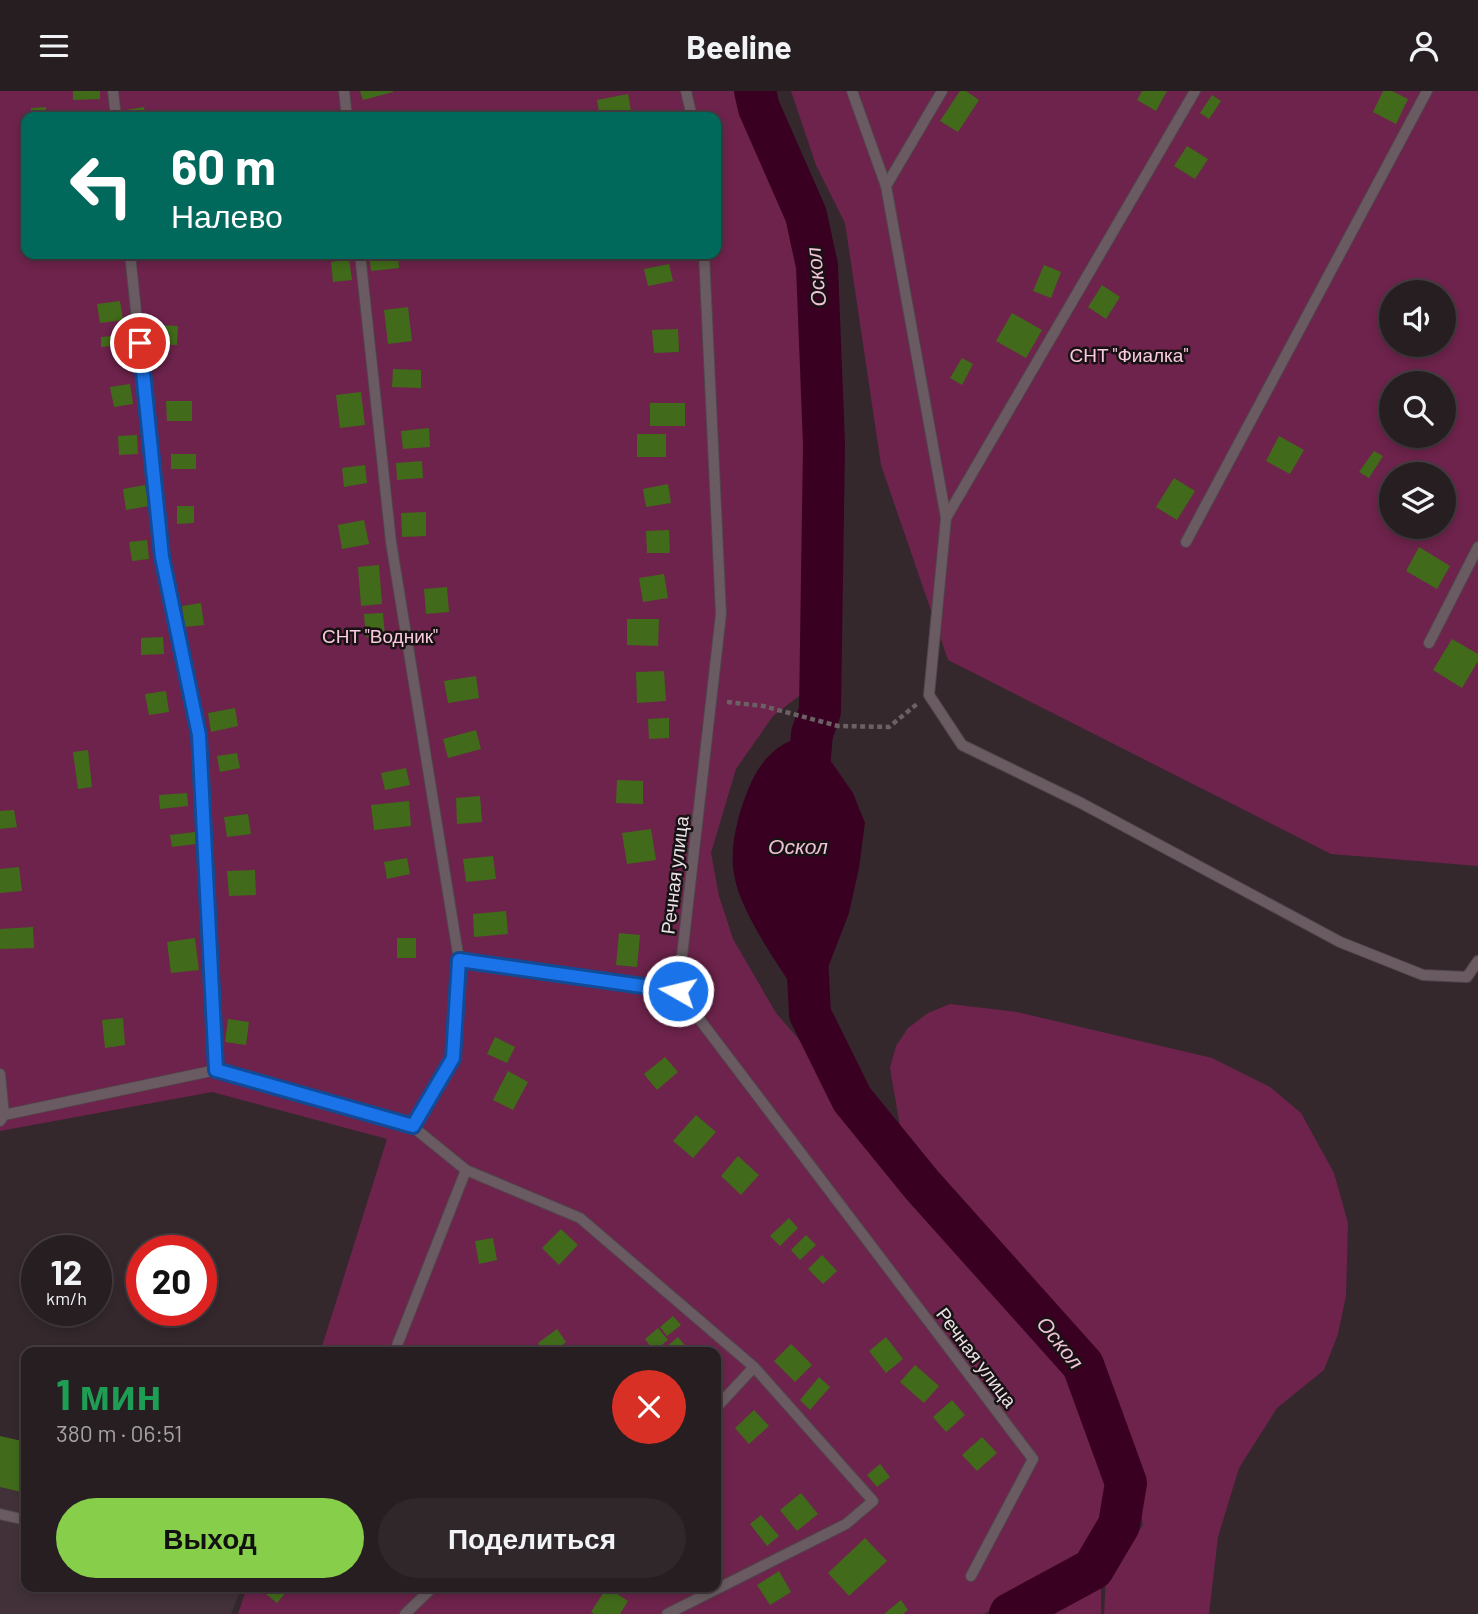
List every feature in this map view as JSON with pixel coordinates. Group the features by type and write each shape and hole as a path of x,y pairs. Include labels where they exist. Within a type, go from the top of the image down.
{"lane":[{"path":"113,91 115,112"},
{"path":"344,91 346,112"},
{"path":"686,91 691,112"},
{"path":"852,91 886,186 946,518 929,695 962,745 1081,803 1340,942 1423,975 1466,977 1478,961"},
{"path":"886,186 942,91"},
{"path":"946,518 1195,91"},
{"path":"1186,542 1427,91"},
{"path":"131,259 162,557 199,735 216,1070"},
{"path":"361,259 391,542 459,960 453,1058 413,1126"},
{"name":"Речная улица","path":"704,259 721,614 678,991 1033,1459 971,1576"},
{"path":"1429,643 1478,547"},
{"path":"459,960 678,991"},
{"path":"0,1075 1,1118 216,1070 413,1126 466,1170 580,1218 754,1367 873,1501 846,1524 721,1587"},
{"path":"396,1347 466,1170"},
{"path":"721,1403 754,1367"},
{"path":"0,1514 21,1519"},
{"path":"405,1614 428,1592"},
{"path":"667,1614 711,1592"}],"path":[{"path":"711,701 763,706 838,726 889,727 929,695"}],"shaded area":[{"path":"0,1441 21,1445 21,1592 240,1592 231,1614 0,1614"}],"green space":[{"name":"СНТ \"Водник\"","path":"0,91 740,91 804,267 809,447 803,693 773,716 736,769 711,853 719,896 733,939 776,1013 822,1066 837,1108 854,1133 1066,1375 1113,1483 1109,1511 1079,1556 1066,1567 984,1614 238,1614 245,1592 721,1592 721,1347 322,1347 387,1139 212,1092 0,1131"},
{"name":"СНТ \"Фиалка\"","path":"791,91 1478,91 1478,866 1331,854 948,660 881,465 845,223 816,165"},
{"path":"950,1004 1017,1012 1212,1058 1270,1087 1301,1113 1334,1173 1348,1223 1346,1296 1338,1334 1324,1370 1277,1408 1239,1468 1218,1537 1209,1614 1104,1614 1106,1579 1143,1525 1122,1410 1012,1255 985,1226 932,1187 903,1144 890,1068 896,1046 908,1028 928,1013"},
{"path":"1101,1580 1101,1614 1035,1614"}],"water":[{"name":"Оскол","path":"812,734 853,793 865,823 849,913 810,1014 745,908 734,874 733,852 742,806 761,766 782,745"}],"building":[{"path":"73,91 100,91 100,99 73,100"},
{"path":"360,91 393,91 393,92 363,100"},
{"path":"960,91 966,91 979,100 958,132 940,121"},
{"path":"1142,91 1167,91 1156,111 1137,100"},
{"path":"1383,91 1392,91 1408,99 1396,124 1373,112"},
{"path":"628,94 631,111 599,112 597,100"},
{"path":"1212,95 1221,101 1209,119 1200,113"},
{"path":"46,107 46,112 31,112 31,108"},
{"path":"144,107 145,112 127,112"},
{"path":"1187,146 1208,159 1195,179 1174,166"},
{"path":"349,259 352,280 333,282 331,262"},
{"path":"370,259 398,259 399,268 371,271"},
{"path":"669,264 673,281 648,286 644,269"},
{"path":"1044,265 1061,272 1051,298 1033,291"},
{"path":"1102,285 1120,297 1106,319 1088,307"},
{"path":"120,301 123,320 100,323 97,304"},
{"path":"408,307 412,341 388,344 384,310"},
{"path":"1012,313 1042,330 1026,358 996,341"},
{"path":"155,325 178,326 177,345 155,344"},
{"path":"678,329 679,352 654,353 652,330"},
{"path":"123,335 123,345 101,347 101,337"},
{"path":"962,358 973,364 962,385 950,378"},
{"path":"393,369 421,370 421,388 392,387"},
{"path":"130,384 133,404 114,407 110,387"},
{"path":"361,392 365,425 340,428 336,395"},
{"path":"166,401 192,401 192,421 167,421"},
{"path":"650,403 685,403 685,426 650,426"},
{"path":"429,428 430,447 403,449 401,431"},
{"path":"637,434 666,434 666,457 637,457"},
{"path":"137,435 138,454 119,455 118,436"},
{"path":"1279,436 1304,450 1290,474 1266,461"},
{"path":"1374,451 1383,456 1369,478 1359,472"},
{"path":"171,454 196,454 196,469 171,469"},
{"path":"422,461 423,478 397,480 396,463"},
{"path":"365,465 367,483 344,487 342,468"},
{"path":"1174,478 1195,491 1177,520 1156,507"},
{"path":"668,484 671,503 646,507 643,489"},
{"path":"145,485 149,506 126,510 123,489"},
{"path":"177,506 194,506 194,523 177,524"},
{"path":"426,512 426,536 402,537 401,513"},
{"path":"364,520 369,544 342,549 338,525"},
{"path":"669,530 670,553 647,553 646,531"},
{"path":"147,540 149,559 132,561 129,542"},
{"path":"1419,547 1450,566 1437,589 1406,571"},
{"path":"379,565 382,604 361,606 358,567"},
{"path":"664,574 668,598 643,602 639,578"},
{"path":"447,587 449,612 426,614 424,589"},
{"path":"201,603 204,625 185,627 182,606"},
{"path":"383,613 385,636 366,637 364,614"},
{"path":"627,619 659,619 658,646 627,645"},
{"path":"163,637 164,654 141,655 141,638"},
{"path":"1452,639 1478,654 1478,661 1462,688 1433,670"},
{"path":"664,671 666,701 637,703 636,672"},
{"path":"476,676 479,698 448,703 444,681"},
{"path":"166,691 169,712 149,715 145,694"},
{"path":"235,708 238,726 211,732 208,713"},
{"path":"669,718 669,738 649,739 648,719"},
{"path":"476,730 481,749 448,758 443,739"},
{"path":"88,750 92,787 78,789 73,752"},
{"path":"237,753 240,768 220,772 217,756"},
{"path":"406,768 410,785 385,790 381,773"},
{"path":"617,780 643,781 643,804 616,803"},
{"path":"187,793 188,806 160,809 159,795"},
{"path":"480,796 482,822 457,824 456,798"},
{"path":"409,801 411,826 374,830 371,805"},
{"path":"14,810 17,827 0,829 0,811"},
{"path":"248,814 251,834 227,837 224,817"},
{"path":"651,829 656,860 627,864 622,833"},
{"path":"195,832 196,844 172,847 170,835"},
{"path":"493,856 496,879 466,882 463,859"},
{"path":"407,858 410,874 387,879 384,862"},
{"path":"19,867 22,891 0,893 0,869"},
{"path":"255,870 256,895 229,896 227,871"},
{"path":"506,911 508,934 474,937 473,914"},
{"path":"33,927 34,948 0,949 0,929"},
{"path":"619,933 640,935 637,967 616,965"},
{"path":"195,938 199,970 171,973 167,942"},
{"path":"397,938 416,938 416,958 397,958"},
{"path":"123,1018 125,1045 105,1048 102,1020"},
{"path":"228,1019 249,1022 246,1045 225,1042"},
{"path":"495,1037 515,1047 507,1063 487,1054"},
{"path":"665,1057 678,1072 657,1090 644,1074"},
{"path":"508,1071 528,1082 513,1110 493,1100"},
{"path":"696,1115 716,1132 693,1158 673,1141"},
{"path":"738,1156 759,1175 741,1195 721,1176"},
{"path":"789,1218 798,1228 780,1246 770,1236"},
{"path":"561,1229 578,1245 559,1265 542,1248"},
{"path":"806,1235 816,1245 800,1260 791,1250"},
{"path":"493,1238 497,1260 479,1264 475,1241"},
{"path":"822,1255 837,1271 823,1284 808,1269"},
{"path":"673,1316 681,1325 667,1336 660,1327"},
{"path":"658,1328 668,1340 659,1347 651,1347 645,1339"},
{"path":"557,1329 566,1342 560,1347 541,1347 538,1343"},
{"path":"678,1337 686,1347 666,1347"},
{"path":"886,1337 903,1359 886,1373 869,1351"},
{"path":"791,1344 812,1365 795,1382 774,1361"},
{"path":"915,1365 939,1386 924,1403 900,1382"},
{"path":"819,1377 830,1387 810,1410 800,1400"},
{"path":"952,1400 965,1415 946,1432 933,1417"},
{"path":"754,1410 769,1426 749,1444 735,1428"},
{"path":"0,1436 21,1441 21,1492 0,1487"},
{"path":"982,1437 997,1453 977,1471 962,1455"},
{"path":"880,1464 890,1477 877,1487 867,1475"},
{"path":"801,1493 818,1514 797,1531 780,1510"},
{"path":"761,1515 779,1536 767,1546 750,1524"},
{"path":"865,1538 887,1561 849,1596 828,1573"},
{"path":"779,1571 791,1592 770,1605 757,1585"},
{"path":"267,1592 286,1592 277,1603 266,1594"},
{"path":"604,1592 614,1592 628,1601 620,1614 591,1612"},
{"path":"901,1600 908,1610 903,1614 884,1614"}],"waterway":[{"name":"Оскол","path":"755,91 759,108 806,215 817,266 824,444 820,711 812,734 807,791"},
{"name":"Оскол","path":"807,957 810,1014 852,1099 922,1185 1083,1365 1126,1483 1119,1525 1093,1569 1010,1614"}],"route":[{"path":"140,343 162,557 199,735 216,1070 413,1126 453,1058 459,960 678,991"}]}
